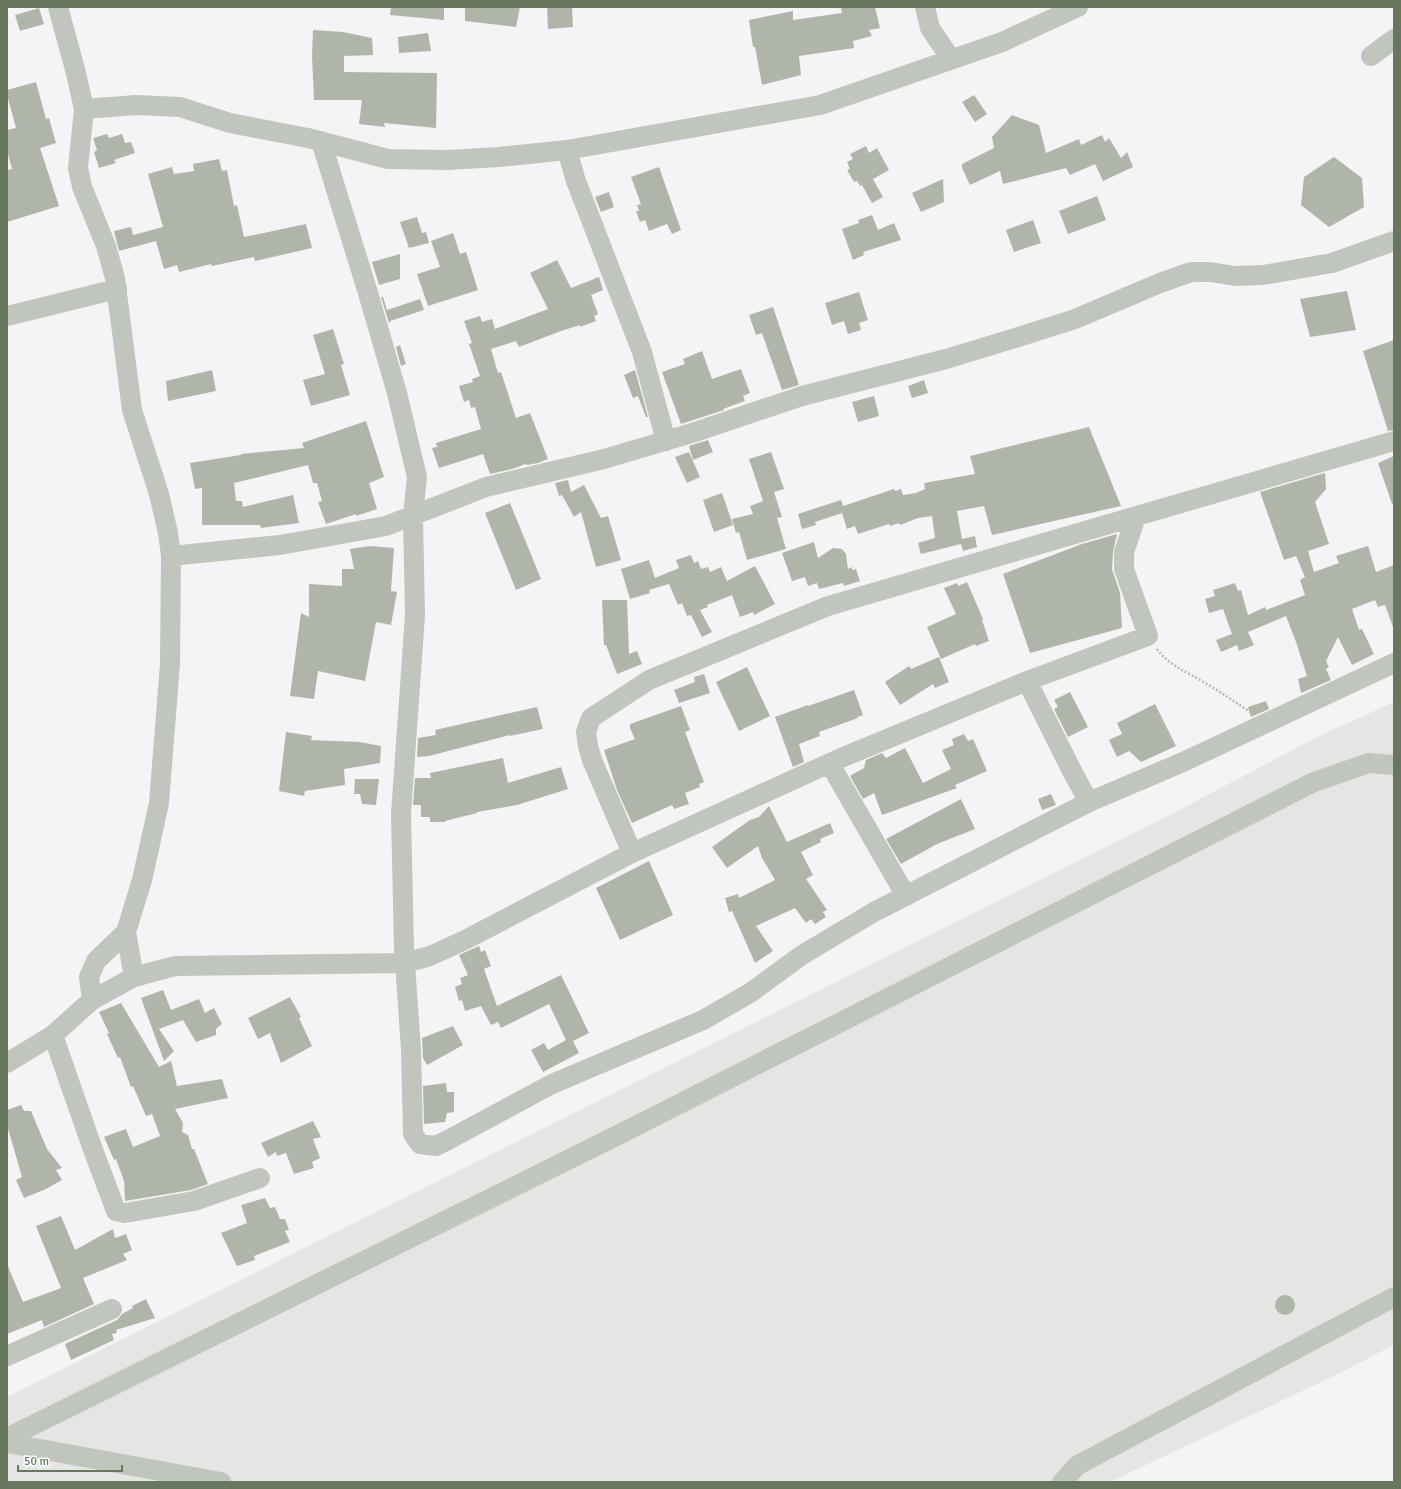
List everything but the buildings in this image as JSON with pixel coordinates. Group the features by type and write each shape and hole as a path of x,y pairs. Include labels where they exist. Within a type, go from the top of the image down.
{"street":[{"path":"58,7 84,109 78,168 82,187 106,246 117,289 132,410 158,494 168,533 171,556 170,664 159,803 142,880 126,932 134,977"},
{"path":"925,7 930,28 951,59"},
{"path":"84,109 136,105 180,107 230,123 321,141 388,159 448,160 499,157 567,150 820,105 905,77 951,59 1002,42 1078,7"},
{"path":"1371,56 1394,40"},
{"path":"321,141 397,393 416,477 413,516 415,615 401,814 405,963 411,1049 413,1134 420,1144 436,1146 552,1084 703,1020 750,993 802,954 874,912 1089,802 1183,762 1394,664"},
{"path":"567,150 576,181 642,352 666,441"},
{"path":"171,556 287,544 386,526 486,487 579,466 692,433 802,396 946,359 1061,324 1160,283 1191,272 1210,272 1235,276 1263,275 1332,263 1394,241"},
{"path":"7,316 117,289"},
{"path":"632,853 592,760 586,732 591,718 649,680 828,606 1394,441"},
{"path":"7,1062 53,1035 92,1000 134,977 175,966 405,963 430,956 465,940 632,853 830,764 1027,681 1148,636 1124,569 1124,552 1136,517"},
{"path":"1027,681 1089,802"},
{"path":"7,1438 618,1135 1314,782 1369,763 1394,765"},
{"path":"830,764 906,896"},
{"path":"92,1000 89,977 96,961 126,932"},
{"path":"53,1035 116,1211 125,1213 194,1201 260,1178"},
{"path":"1062,1482 1078,1464 1394,1297"},
{"path":"7,1356 112,1310"},
{"path":"7,1443 221,1482"}],"path":[{"path":"1148,636 1161,656 1177,668 1231,698 1264,724"}],"shaded area":[{"path":"1394,702 1394,1345 1334,1376 1110,1482 7,1482 7,1397 1170,815 1317,737"}]}
